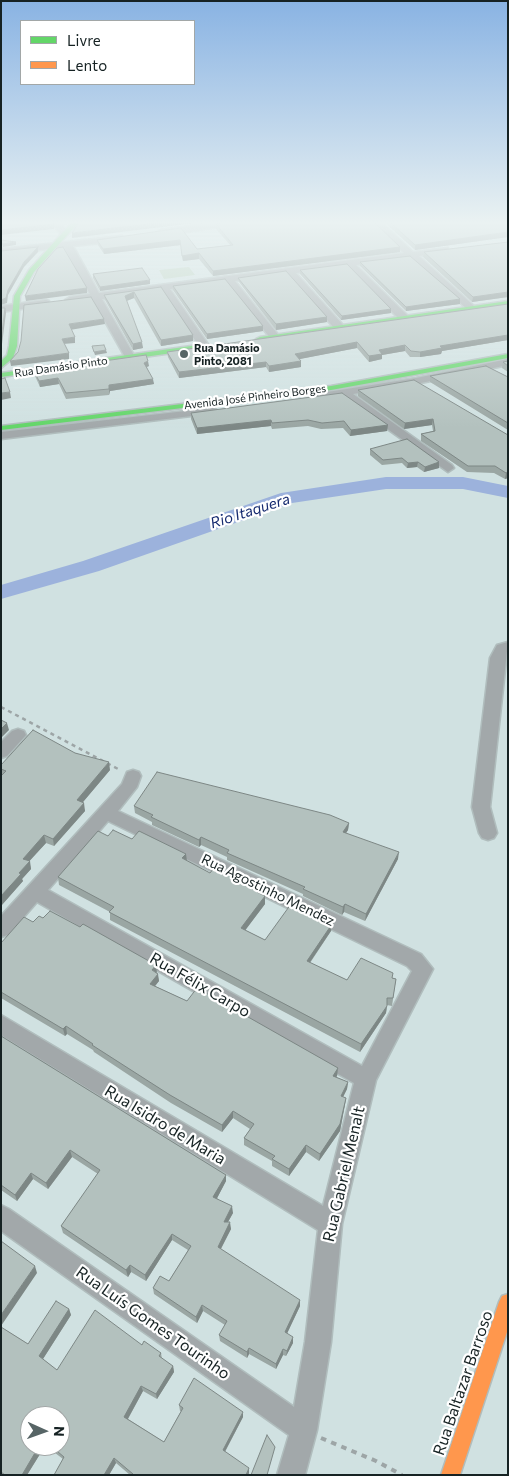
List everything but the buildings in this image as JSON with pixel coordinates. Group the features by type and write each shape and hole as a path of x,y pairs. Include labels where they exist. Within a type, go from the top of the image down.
{"main road":[{"path":"1,366 10,356 13,346 15,307 20,290"},
{"path":"249,340 508,303"},
{"name":"Rua Damásio Pinto","path":"1,375 209,346"},
{"name":"Avenida José Pinheiro Borges","path":"1,421 280,388 411,368 508,349"},
{"name":"Avenida José Pinheiro Borges","path":"1,428 331,388 508,356"},
{"name":"Rua Baltazar Barroso","path":"450,1475 502,1344 508,1302"}],"street":[{"path":"94,290 130,357"},
{"path":"1,309 143,290"},
{"path":"166,290 209,346"},
{"path":"238,290 275,337"},
{"path":"306,290 339,327"},
{"path":"376,290 404,318"},
{"path":"450,290 471,308"},
{"path":"1,436 173,417 344,393 416,381 508,362"},
{"path":"487,366 501,375"},
{"path":"416,381 432,391"},
{"path":"344,393 448,468"},
{"path":"488,833 481,807 498,658 502,648 508,647"},
{"path":"1,752 18,735"},
{"path":"1,929 129,787 133,776"},
{"name":"Rua Agostinho Mendez","path":"105,812 414,960 422,966 422,974"},
{"name":"Rua Félix Carpo","path":"34,891 366,1079"},
{"name":"Rua Gabriel Menalt","path":"291,1475 304,1430 318,1342 330,1224 366,1079 422,974"},
{"name":"Rua Isidro de Maria","path":"1,1024 330,1224"},
{"name":"Rua Luís Gomes Tourinho","path":"1,1217 304,1430"}],"path":[{"path":"1,707 133,776"},
{"path":"304,1430 376,1461 402,1475"}],"waterway":[{"name":"Rio Itaquera","path":"1,592 91,566 288,497 386,483 463,483 508,492"}],"traffic: fast":[{"path":"1,366 10,356 13,346 17,296 20,290"},
{"path":"260,339 508,303"},
{"path":"1,375 198,347"},
{"path":"1,428 331,388 508,356"}],"traffic: slow":[{"path":"450,1475 508,1302"}],"place":[{"name":"Rua Damásio Pinto, 2081","path":"184,354"}]}
